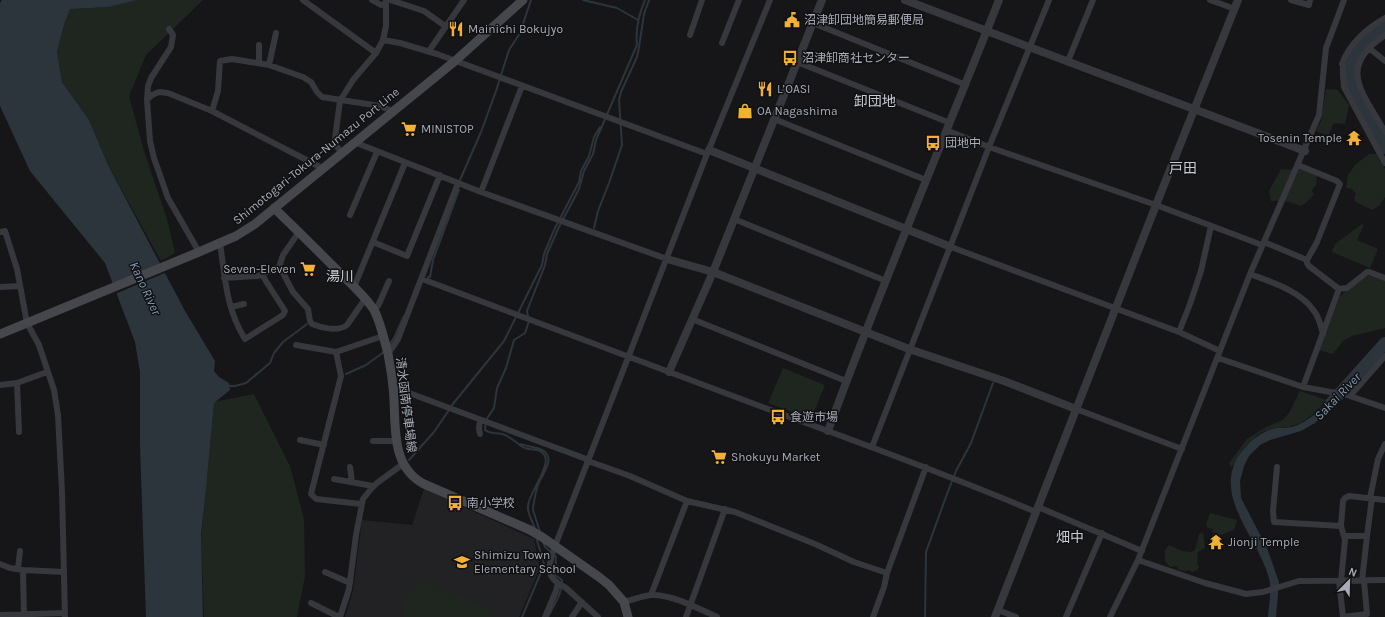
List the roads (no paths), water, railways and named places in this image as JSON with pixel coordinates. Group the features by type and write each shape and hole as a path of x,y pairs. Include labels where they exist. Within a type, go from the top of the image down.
{"main road":[{"name":"Shimotogari-Tokura-Numazu Port Line","path":"0,334 56,312 244,232 455,61 523,0"},
{"name":"清水函南停車場線","path":"274,208 354,287 374,310 388,354 393,387 398,453 410,474 421,482 530,530 599,577 615,591 624,602 628,612 628,617"}],"street":[{"path":"303,0 376,53"},
{"path":"341,153 336,145 335,138 341,99 356,76 376,53 383,40 386,26 385,2 381,5 372,0"},
{"path":"390,0 424,11 445,26"},
{"path":"429,51 463,0"},
{"path":"690,35 702,0"},
{"path":"722,43 739,0"},
{"path":"598,617 566,588 552,580 549,571 554,546 589,460 708,152 770,0"},
{"path":"669,372 713,272 822,0"},
{"path":"905,0 1305,151"},
{"path":"828,431 865,332 966,85 999,0"},
{"path":"872,447 909,349 1049,0"},
{"path":"1068,61 1093,0"},
{"path":"1210,0 1235,9"},
{"path":"1016,617 997,613 1156,205 1196,109 1238,0"},
{"path":"1292,0 1309,5 1310,0"},
{"path":"1110,617 1142,551 1250,274 1305,151 1319,115 1326,48 1344,0"},
{"path":"1385,18 1374,25 1353,44 1344,57 1342,64 1344,87 1385,162"},
{"path":"813,23 966,85"},
{"path":"169,29 173,34 171,47 151,78 148,86 147,100 150,142 168,198 196,253"},
{"path":"269,65 276,33"},
{"path":"1385,35 1368,48 1360,59 1357,67 1357,76 1360,89 1385,132"},
{"path":"383,40 429,51 522,86 754,168 906,230 1179,332 1220,350"},
{"path":"259,63 260,45"},
{"path":"1368,48 1385,61"},
{"path":"212,111 218,91 220,61 232,59 269,65 303,77 310,82 318,95 322,97 380,106 392,111"},
{"path":"797,62 948,127 989,147 1156,205 1307,260"},
{"path":"481,192 522,86"},
{"path":"147,100 152,95 159,92 168,93 212,111 322,168"},
{"path":"774,119 926,180"},
{"path":"354,142 481,192 667,259 713,272 909,349 1004,381 1182,449"},
{"path":"350,215 377,152"},
{"path":"354,287 405,163"},
{"path":"1298,165 1338,181 1340,184 1317,242 1307,260 1309,266 1339,289 1347,288 1367,272 1385,278"},
{"path":"373,242 407,256 440,175"},
{"path":"388,354 398,339 458,183"},
{"path":"734,219 886,281"},
{"path":"1179,332 1201,270 1211,226"},
{"path":"0,232 6,231 17,269 27,323 40,345 54,390 58,415 62,492 65,615 0,615"},
{"path":"224,278 262,275 278,267 283,255 300,232"},
{"path":"220,243 224,278 231,307 245,339 284,314 285,309 262,275"},
{"path":"278,267 283,273 293,292 306,307 309,313 310,321 314,325 333,329 343,328 347,325 365,299"},
{"path":"1250,274 1284,287 1306,302 1316,314 1324,334"},
{"path":"422,279 1102,533 1142,551"},
{"path":"374,310 378,306 389,281"},
{"path":"0,287 20,286"},
{"path":"1303,387 1324,334 1339,289"},
{"path":"231,307 244,304"},
{"path":"692,319 846,380"},
{"path":"296,345 336,352 383,336"},
{"path":"336,352 341,376 312,494 316,499 361,504"},
{"path":"1348,395 1385,356"},
{"path":"1218,358 1303,387 1348,395 1385,408"},
{"path":"0,385 17,383 48,372"},
{"path":"17,383 19,432"},
{"path":"393,387 589,460 686,501 725,509 815,544 854,562 887,573"},
{"path":"480,420 480,434"},
{"path":"300,440 324,445"},
{"path":"373,441 396,441"},
{"path":"1385,444 1378,459 1371,498 1363,581 1367,614 1343,617 1340,581 1344,536 1341,526 1342,504 1345,498 1349,496 1371,498 1385,500"},
{"path":"311,603 339,617 350,583 361,504 373,486 403,464"},
{"path":"350,467 352,482"},
{"path":"874,617 887,573 926,467"},
{"path":"1276,467 1273,511 1274,522 1341,526"},
{"path":"334,479 373,486"},
{"path":"651,595 686,501"},
{"path":"686,617 725,509"},
{"path":"1066,617 1102,533"},
{"path":"1344,536 1367,536"},
{"path":"20,551 24,615"},
{"path":"1138,560 1205,583 1246,594 1256,594 1299,581 1385,580"},
{"path":"0,564 20,570 64,572"},
{"path":"325,572 350,583"},
{"path":"544,617 556,592 558,583"},
{"path":"624,602 651,595 672,598 717,617"},
{"path":"572,617 582,602"}],"water":[{"name":"Kano River","path":"2,0 137,0 109,7 70,9 57,52 62,82 89,120 108,165 185,311 215,361 214,371 219,377 229,383 230,390 214,403 201,535 203,617 146,617 140,446 140,372 135,342 105,263 30,171 0,106 0,3"},
{"path":"1334,393 1343,395 1315,423 1301,431 1270,440 1260,445 1249,456 1244,466 1240,481 1241,498 1267,548 1279,582 1276,617 1268,617 1270,592 1269,578 1263,562 1238,514 1233,498 1231,481 1234,465 1244,449 1259,436 1272,429 1292,427 1304,422 1321,409"}],"waterway":[{"path":"460,180 481,132 509,50 520,33 531,0"},
{"path":"583,0 617,8 638,20"},
{"path":"528,316 527,311 545,265 547,254 579,189 584,171 593,154 596,140 637,45 638,22 645,0"},
{"path":"594,228 598,211 622,145 619,100 621,92 637,57 644,14 649,0"},
{"name":"Sakai River","path":"1385,26 1363,42 1354,57 1350,74 1350,83 1385,148"},
{"path":"452,405 504,341 542,265 544,254 554,230 579,182 581,171 589,156 594,137 600,127"},
{"path":"428,277 430,277 433,260 459,190"},
{"path":"389,345 394,338 404,316"},
{"path":"529,321 525,333 514,340 506,368 497,388 494,408 486,420 485,430 506,435 522,447 538,450 545,455 546,461 544,468 529,500 528,506 529,515 535,529"},
{"path":"228,386 246,383 270,363 274,353 283,342 307,324"},
{"name":"Sakai River","path":"1331,403 1385,343"},
{"path":"346,374 366,365 384,352"},
{"path":"925,617 926,552 956,471 971,443 993,383"},
{"path":"409,460 434,432 449,410"},
{"path":"521,444 544,451 548,459 548,464 538,485 533,507 540,532"},
{"path":"522,617 542,570 545,567 536,537"},
{"path":"543,542 545,547 551,552"},
{"path":"548,617 559,595 562,585 562,580 555,575 556,557 554,555"}],"place":[{"name":"沼津卸団地簡易郵便局","path":"792,20"},
{"name":"Mainichi Bokujyo","path":"456,29"},
{"name":"沼津卸商社センター","path":"790,58"},
{"name":"L’OASI","path":"765,89"},
{"name":"OA Nagashima","path":"745,111"},
{"name":"MINISTOP","path":"409,129"},
{"name":"Tosenin Temple","path":"1354,138"},
{"name":"団地中","path":"933,143"},
{"name":"Seven-Eleven","path":"308,269"},
{"name":"食遊市場","path":"778,417"},
{"name":"Shokuyu Market","path":"719,457"},
{"name":"南小学校","path":"455,503"},
{"name":"Jionji Temple","path":"1216,542"},
{"name":"Shimizu Town Elementary School","path":"462,562"}],"district":[{"name":"卸団地","path":"875,101"},
{"name":"戸田","path":"1183,168"},
{"name":"湯川","path":"340,276"},
{"name":"畑中","path":"1070,537"}]}
